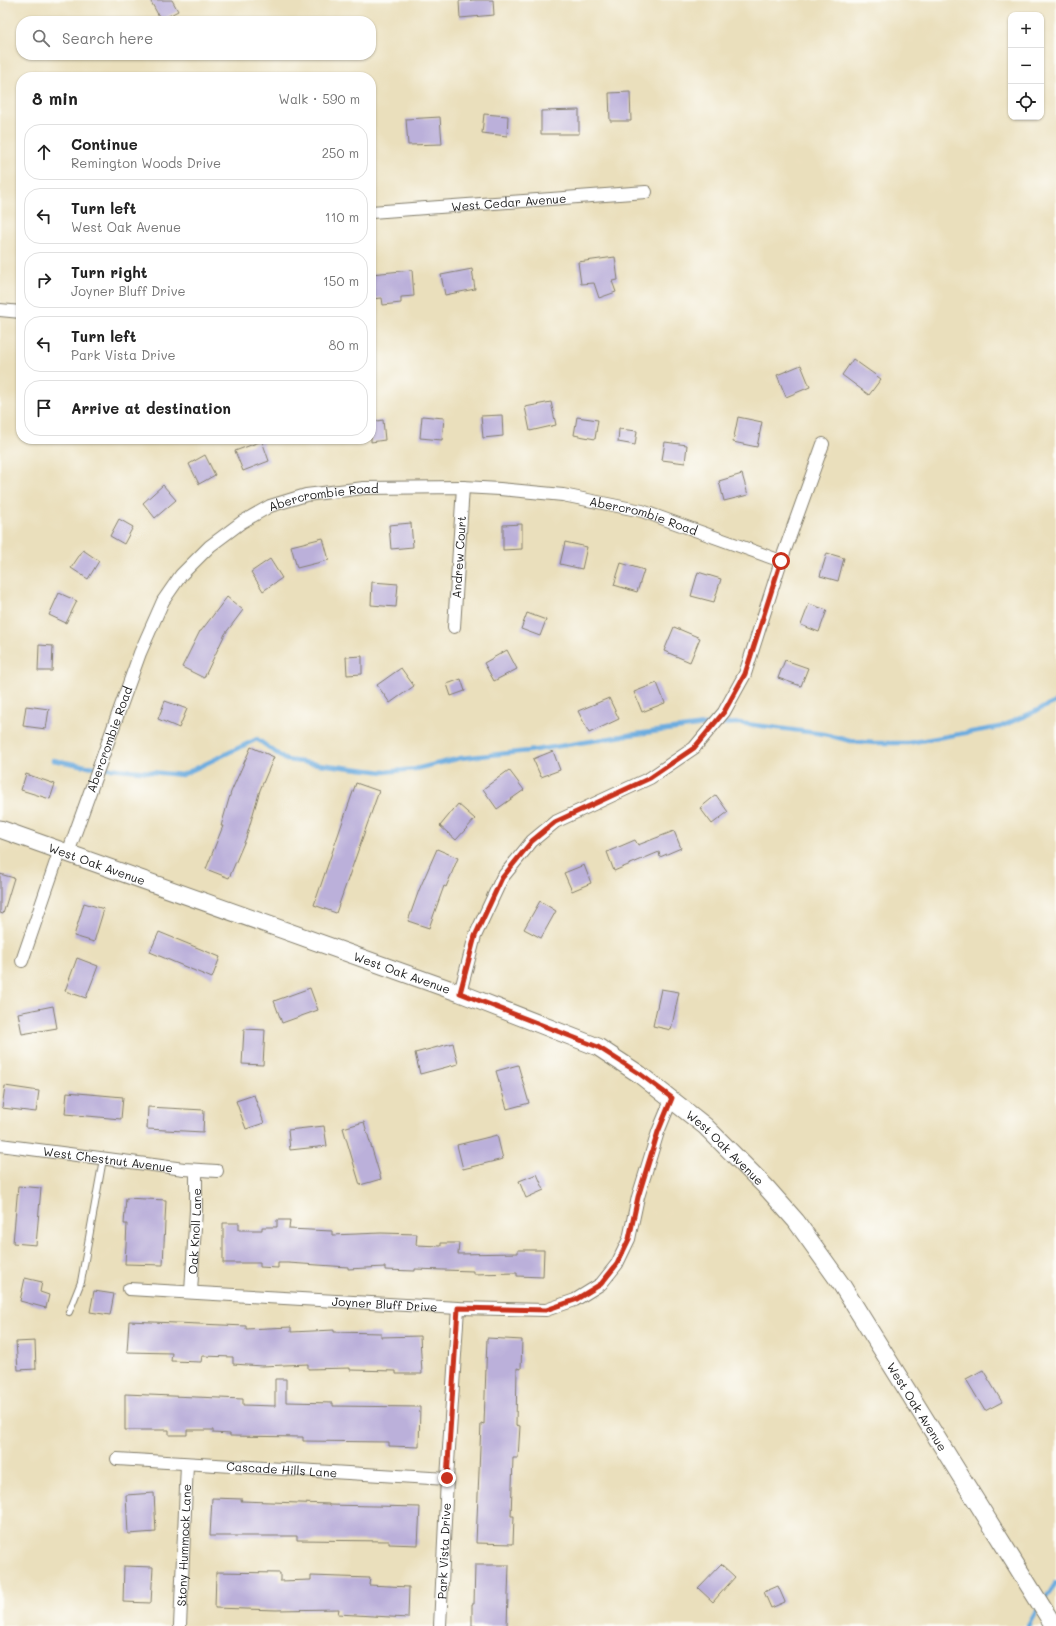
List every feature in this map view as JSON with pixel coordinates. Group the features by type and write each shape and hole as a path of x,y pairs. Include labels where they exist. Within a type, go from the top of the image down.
{"street":[{"name":"West Cedar Avenue","path":"376,212 646,192"},
{"path":"0,310 16,312"},
{"path":"460,993 475,936 499,884 502,878 532,841 555,822 650,778 694,748 724,712 745,674 781,561 822,444"},
{"name":"Abercrombie Road","path":"22,961 140,653 163,601 181,575 210,546 242,522 270,506 306,495 364,488 463,487 500,489 563,496 642,511 781,561"},
{"name":"Andrew Court","path":"454,627 463,487"},
{"name":"West Oak Avenue","path":"0,828 460,993 598,1047 640,1074 672,1098 705,1126 761,1182 800,1226 841,1284 1054,1626"},
{"name":"Joyner Bluff Drive","path":"129,1289 458,1308 546,1310 575,1300 601,1284 617,1264 629,1239 638,1197 658,1132 672,1098"},
{"name":"West Chestnut Avenue","path":"0,1145 103,1159 196,1170 217,1171"},
{"name":"Oak Knoll Lane","path":"191,1292 196,1210 196,1170"},
{"name":"Park Vista Drive","path":"440,1626 447,1478 458,1308"},
{"name":"Cascade Hills Lane","path":"117,1459 447,1478"},
{"name":"Stony Hummock Lane","path":"180,1626 187,1464"}],"lane":[{"path":"69,1312 81,1282 103,1159"}],"building":[{"path":"150,0 172,0 178,11 169,16 159,16"},
{"path":"493,0 494,15 460,18 459,1"},
{"path":"630,92 631,121 610,121 609,93"},
{"path":"579,110 579,134 541,134 541,111"},
{"path":"484,114 508,116 507,136 482,133"},
{"path":"440,117 442,144 408,145 406,119"},
{"path":"615,257 618,280 612,281 616,292 599,298 594,283 581,284 578,262"},
{"path":"472,269 475,289 445,295 441,275"},
{"path":"412,270 414,296 401,297 401,303 383,305 382,298 376,299 376,274"},
{"path":"853,359 881,379 869,395 842,375"},
{"path":"801,365 810,387 786,397 777,375"},
{"path":"551,402 556,425 530,431 525,407"},
{"path":"502,415 503,436 483,438 481,416"},
{"path":"422,416 444,418 442,440 420,438"},
{"path":"577,417 598,420 595,439 574,435"},
{"path":"738,417 762,422 757,447 733,442"},
{"path":"383,420 385,440 376,441 376,421"},
{"path":"619,429 637,431 635,445 618,442"},
{"path":"665,442 687,445 685,463 662,460"},
{"path":"254,444 263,444 269,461 243,471 235,451"},
{"path":"205,455 215,475 199,484 189,464"},
{"path":"742,474 748,495 724,501 719,481"},
{"path":"163,485 176,500 155,518 143,503"},
{"path":"119,519 133,527 124,544 110,536"},
{"path":"411,523 413,547 391,549 389,525"},
{"path":"522,524 522,549 503,550 503,525"},
{"path":"323,538 329,560 297,568 291,546"},
{"path":"565,542 587,547 582,569 560,564"},
{"path":"83,550 99,561 88,579 71,568"},
{"path":"827,553 844,558 838,581 820,576"},
{"path":"270,559 282,578 263,591 251,572"},
{"path":"621,563 644,570 637,592 614,585"},
{"path":"698,572 721,579 714,602 691,596"},
{"path":"372,582 398,584 396,607 371,605"},
{"path":"59,593 77,601 66,623 49,615"},
{"path":"227,597 243,610 225,634 204,678 182,667 200,631"},
{"path":"809,604 827,610 819,632 801,625"},
{"path":"527,613 546,620 540,636 521,629"},
{"path":"674,627 700,638 690,662 664,651"},
{"path":"39,645 53,646 52,671 38,671"},
{"path":"507,650 517,669 494,681 484,663"},
{"path":"362,656 362,674 347,675 346,657"},
{"path":"785,660 808,668 801,686 778,678"},
{"path":"401,668 414,686 390,703 377,685"},
{"path":"461,679 465,691 451,696 447,684"},
{"path":"657,683 665,703 642,712 634,692"},
{"path":"609,698 619,719 589,733 578,711"},
{"path":"165,701 187,709 179,728 158,719"},
{"path":"26,706 49,709 46,729 23,726"},
{"path":"251,747 274,757 260,790 246,838 229,878 206,869 223,826 221,826 231,792"},
{"path":"553,751 560,770 541,777 533,759"},
{"path":"509,770 524,790 497,809 483,789"},
{"path":"26,774 55,784 50,799 21,790"},
{"path":"356,783 379,791 336,913 314,905"},
{"path":"716,795 728,812 712,824 700,808"},
{"path":"458,804 475,819 456,840 440,826"},
{"path":"674,831 681,848 660,857 659,852 614,871 607,852 635,840 638,845"},
{"path":"437,849 458,858 446,887 444,886 429,928 408,921 419,890"},
{"path":"584,865 591,883 572,891 564,873"},
{"path":"0,874 14,878 3,914 0,913"},
{"path":"540,901 556,911 541,938 524,929"},
{"path":"84,903 104,909 94,942 74,936"},
{"path":"159,932 220,957 212,978 150,952"},
{"path":"77,958 98,966 86,998 65,991"},
{"path":"310,988 318,1010 282,1023 274,1001"},
{"path":"661,989 679,992 671,1030 653,1026"},
{"path":"53,1006 57,1028 22,1034 18,1013"},
{"path":"244,1029 265,1030 263,1065 242,1064"},
{"path":"453,1043 458,1064 420,1074 415,1053"},
{"path":"518,1065 529,1103 507,1109 496,1071"},
{"path":"5,1086 39,1091 36,1112 2,1108"},
{"path":"67,1092 123,1097 121,1119 65,1114"},
{"path":"254,1095 264,1123 246,1129 236,1101"},
{"path":"148,1107 204,1110 203,1132 147,1129"},
{"path":"364,1122 381,1179 360,1185 343,1128"},
{"path":"324,1126 327,1146 290,1150 288,1130"},
{"path":"497,1135 503,1159 463,1169 457,1145"},
{"path":"537,1174 544,1190 526,1198 519,1181"},
{"path":"18,1186 41,1188 36,1245 13,1243"},
{"path":"126,1198 166,1200 163,1265 125,1264 127,1224 124,1224"},
{"path":"277,1220 290,1220 289,1229 332,1231 332,1235 381,1233 417,1234 416,1245 441,1246 441,1243 459,1243 458,1254 518,1253 518,1250 544,1250 543,1277 517,1276 517,1273 473,1274 473,1271 415,1269 415,1271 385,1270 385,1267 348,1269 348,1267 278,1263 278,1268 260,1267 260,1263 223,1263 223,1223 239,1223 239,1230 262,1230 262,1227 277,1227"},
{"path":"25,1278 42,1282 40,1292 49,1295 46,1308 20,1301"},
{"path":"94,1291 114,1294 110,1315 90,1312"},
{"path":"129,1321 246,1326 246,1329 291,1327 291,1332 334,1330 334,1332 381,1333 381,1337 420,1336 422,1374 396,1374 396,1371 350,1370 350,1368 308,1369 308,1364 262,1366 233,1364 233,1357 202,1356 201,1362 171,1361 172,1353 127,1352"},
{"path":"487,1338 522,1340 521,1369 517,1368 516,1425 520,1426 518,1458 513,1458 511,1516 514,1516 513,1544 476,1543 481,1423 484,1424"},
{"path":"35,1341 36,1369 18,1370 16,1342"},
{"path":"983,1370 1002,1402 985,1411 966,1379"},
{"path":"275,1379 286,1379 286,1402 333,1403 333,1406 420,1407 419,1447 389,1446 389,1442 303,1441 303,1437 230,1436 230,1434 213,1433 213,1430 187,1430 187,1435 169,1435 169,1430 125,1430 125,1394 243,1399 243,1405 275,1406"},
{"path":"154,1493 156,1532 128,1534 126,1495"},
{"path":"212,1498 242,1499 241,1501 329,1505 420,1507 418,1545 389,1544 389,1541 297,1540 297,1536 210,1536"},
{"path":"721,1564 735,1577 713,1602 698,1588"},
{"path":"475,1565 509,1565 507,1626 472,1626"},
{"path":"124,1566 153,1567 151,1603 123,1602"},
{"path":"216,1572 280,1573 280,1581 311,1580 311,1576 370,1578 369,1585 409,1587 408,1618 338,1614 339,1609 276,1610 215,1608"},
{"path":"778,1586 785,1602 771,1608 764,1592"}],"waterway":[{"path":"53,760 86,766 182,775 257,739 286,760 384,772 415,769 461,758 529,751 704,725 739,723 824,734 850,741 908,743 1000,727 1056,702"},
{"path":"1042,1602 1056,1583"},
{"path":"1028,1626 1038,1608"}],"route":[{"path":"447,1478 458,1308 546,1310 575,1300 601,1284 617,1264 629,1239 638,1197 658,1132 672,1098 640,1074 598,1047 460,993 475,936 502,878 532,841 555,822 650,778 694,748 724,712 745,674 781,561"}]}
